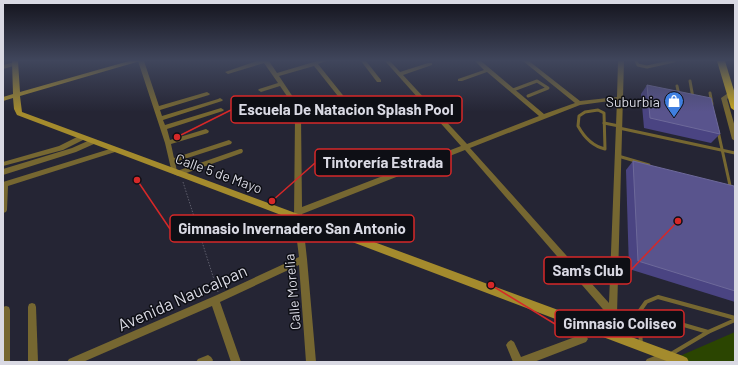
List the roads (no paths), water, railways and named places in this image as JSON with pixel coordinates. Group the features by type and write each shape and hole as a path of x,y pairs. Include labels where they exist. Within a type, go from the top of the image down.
{"main road":[{"name":"Calle 5 de Mayo","path":"15,78 17,111 19,114 113,150 298,215 683,362"},
{"path":"3,98 76,78"},
{"path":"726,78 735,108"}],"street":[{"path":"147,78 177,173 240,151"},
{"name":"Calle Morelia","path":"278,78 294,104 298,117 298,215 311,362"},
{"path":"326,78 347,104"},
{"path":"403,78 466,147 613,314"},
{"path":"460,80 466,78"},
{"path":"498,78 544,117"},
{"path":"547,78 579,103"},
{"path":"612,335 621,78"},
{"path":"261,90 281,84"},
{"path":"731,93 724,98 735,139"},
{"path":"157,109 207,94"},
{"path":"298,215 579,103 620,98"},
{"path":"160,119 220,100"},
{"path":"263,113 294,104"},
{"path":"163,128 221,110"},
{"path":"168,144 206,131"},
{"path":"3,164 66,146 81,138"},
{"path":"3,172 74,150 92,142"},
{"path":"172,161 228,142"},
{"path":"3,210 4,185 113,150"},
{"path":"22,158 22,166"},
{"name":"Avenida Naucalpan","path":"72,362 218,299 303,259"},
{"path":"218,299 236,362"},
{"path":"32,307 32,362"},
{"path":"5,362 6,310"},
{"path":"511,345 519,362 583,339"},
{"path":"650,362 668,356"}],"lane":[{"path":"513,90 537,81 548,88 528,96"},
{"path":"690,81 694,103"},
{"path":"677,86 679,100"},
{"path":"707,106 713,107 710,93"},
{"path":"598,110 604,113 604,122 606,144 605,149 602,149 584,136 578,126 577,119 585,112 598,110"},
{"path":"604,122 619,127 735,153"},
{"path":"717,129 733,188 732,194"},
{"path":"618,156 655,167"},
{"path":"724,186 733,188"},
{"path":"641,346 639,312 642,305 646,301 658,297 735,319"},
{"path":"639,312 708,332"},
{"path":"668,356 708,332 735,319"}],"place":[{"name":"Suburbia","path":"674,118"},
{"name":"Escuela De Natacion Splash Pool","path":"177,137"},
{"name":"Gimnasio Invernadero San Antonio","path":"137,180"},
{"name":"Tintorería Estrada","path":"272,201"},
{"name":"Sam's Club","path":"678,221"},
{"name":"Gimnasio Coliseo","path":"491,285"}]}
